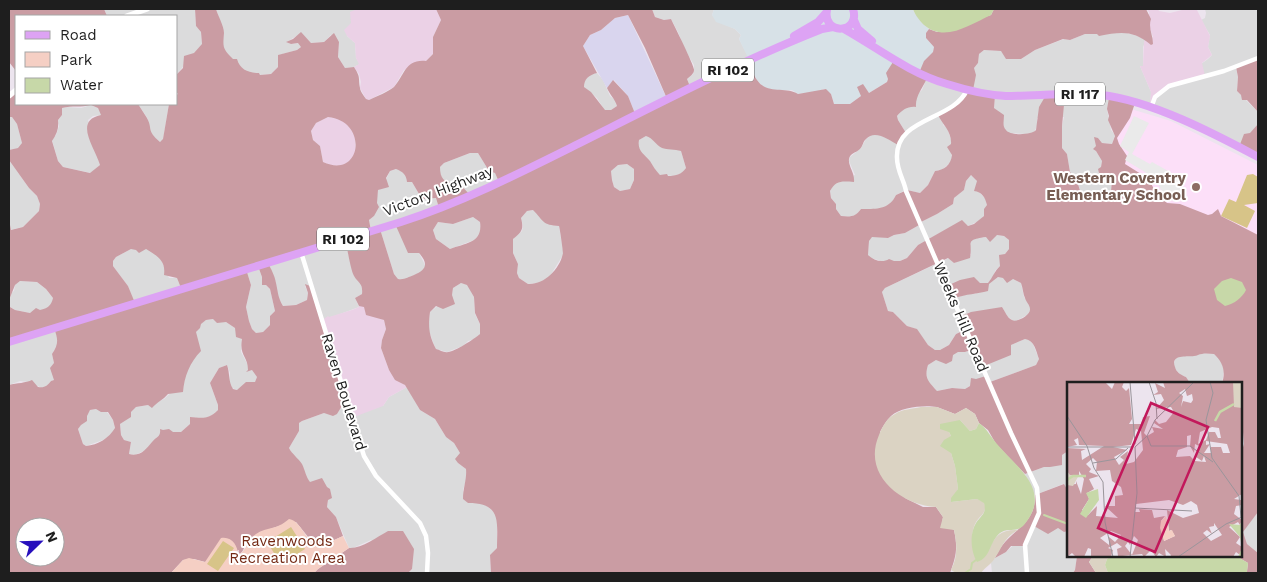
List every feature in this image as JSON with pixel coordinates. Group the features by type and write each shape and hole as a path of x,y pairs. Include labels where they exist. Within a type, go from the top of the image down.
{"main road":[{"path":"844,28 850,25 854,15 862,9"},
{"path":"827,11 827,18 833,27 844,28 896,61"},
{"name":"Victory Highway","path":"9,342 406,220 450,204 521,172 773,48 818,22 827,11"},
{"name":"RI 117","path":"854,15 858,29 896,61 938,81 967,90 1006,96 1102,95 1135,102 1194,126 1258,157"},
{"name":"Victory Highway","path":"773,48 822,29 833,27"}],"street":[{"path":"129,15 146,9"},
{"path":"1151,108 1155,97 1169,86 1224,71 1258,58"},
{"name":"Weeks Hill Road","path":"967,90 952,107 923,121 908,131 898,147 897,160 906,192 1007,424 1037,488 1039,514 1025,545 1027,573"},
{"name":"Raven Boulevard","path":"301,252 364,456 376,476 420,522 426,536 428,554 427,573"}],"shaded area":[{"path":"9,9 104,9 107,15 15,15 15,70 9,62"},
{"path":"104,9 195,9 196,26 201,32 202,45 178,73 178,15 107,15"},
{"path":"195,9 216,9 224,30 225,50 233,59 237,59 243,68 260,75 271,74 278,67 278,55 297,50 301,47 298,43 291,44 286,42 301,32 311,43 324,42 334,33 339,42 338,57 345,68 354,67 361,91 366,99 369,100 394,87 410,65 419,61 426,61 433,54 433,37 441,20 436,9 652,9 655,17 664,20 671,19 680,37 694,70 687,79 691,89 749,61 761,85 771,89 798,94 826,89 831,94 834,104 850,104 861,96 857,87 863,84 869,93 887,82 886,73 893,62 919,73 924,61 933,52 934,47 926,38 926,33 929,29 937,32 991,15 994,9 1146,9 1151,19 1153,44 1151,45 1138,37 1126,33 1099,36 1097,34 1085,34 1070,40 1063,39 1035,50 1021,59 1006,59 1001,51 984,50 979,54 978,63 974,68 976,75 973,90 995,96 994,108 1004,115 1005,128 1008,132 1016,134 1030,133 1036,130 1039,107 1046,95 1065,94 1062,148 1067,154 1070,172 1077,181 1082,197 1086,200 1102,201 1107,198 1111,191 1112,181 1099,173 1098,169 1101,167 1102,161 1093,149 1096,146 1094,137 1098,138 1102,143 1112,144 1115,136 1108,120 1109,98 1135,103 1130,118 1117,138 1127,156 1125,164 1141,174 1142,179 1150,181 1159,200 1162,198 1167,203 1180,204 1208,215 1218,209 1221,216 1258,235 1258,512 1243,532 1247,544 1258,553 1258,573 1244,573 1247,571 1248,563 1238,557 1242,557 1242,451 1244,444 1242,431 1242,382 1222,382 1224,371 1220,360 1214,354 1201,354 1180,357 1175,360 1176,370 1189,382 1067,382 1067,452 1062,455 1062,465 1044,467 1025,474 996,444 988,430 979,423 975,414 966,408 955,414 937,407 926,406 907,409 891,416 880,432 905,498 923,507 936,507 943,517 942,523 954,530 956,552 950,573 491,573 490,555 497,548 497,522 495,516 487,506 468,503 463,499 466,469 455,459 460,453 454,443 446,437 435,419 420,410 405,385 395,380 389,370 381,348 386,329 384,320 366,315 364,307 359,306 355,298 362,294 362,288 354,276 345,240 268,263 275,278 279,298 283,306 296,305 307,300 308,293 305,284 310,286 345,401 337,414 333,416 324,413 299,423 299,431 289,448 302,464 310,482 322,478 330,489 332,498 328,500 327,507 336,517 343,536 321,546 313,543 296,522 257,535 247,543 238,555 239,550 205,562 194,559 183,560 171,573 9,573 9,385 32,380 38,387 42,387 54,380 50,368 54,363 52,354 57,341 54,328 9,341 9,301 10,307 15,310 30,313 36,308 40,310 47,307 53,298 37,282 20,281 15,285 9,300 9,225 11,230 23,227 39,211 40,204 37,196 9,160 9,150 18,148 22,143 17,124 12,117 9,117 9,96 15,91 15,105 91,105 139,105 149,122 151,132 160,142 163,139 169,105 178,105 178,73 183,68 184,56 194,53 202,44 201,32 196,26","holes":["628,15 668,101 636,116 628,96 613,80 607,88 617,106 611,110 605,110 591,92 584,87 587,78 597,73 583,46 590,35 601,30 615,18","927,78 967,90 951,108 938,115 949,132 951,140 951,144 947,147 952,155 949,164 935,171 928,185 920,193 907,190 896,195 890,204 882,208 861,209 852,216 841,216 831,198 830,191 840,182 854,182 849,162 850,157 860,149 865,140 870,136 878,135 898,145 906,133 897,116 905,109 916,107 917,99","91,105 98,108 101,115 93,118 88,123 87,129 100,165 90,173 63,167 58,161 52,141 57,131 58,120 62,115 62,108","328,117 341,121 350,128 355,138 356,148 353,157 346,163 336,165 323,162 320,146 313,140 311,131 316,123","646,136 662,148 681,151 686,168 683,172 676,175 660,175 640,150 639,140","470,153 478,153 489,171 495,173 499,182 470,195 458,182 444,180 440,167 444,163","627,164 634,169 634,180 630,189 620,191 614,187 611,171 618,165","396,169 401,171 406,177 407,182 412,182 422,199 436,198 439,208 396,226 408,253 419,253 425,263 421,271 403,279 398,279 394,274 380,229 371,231 369,220 374,216 379,207 377,203 378,190 389,187 386,178 390,171","971,175 977,181 974,191 984,197 987,205 984,209 984,216 974,224 968,226 962,220 918,245 907,258 900,261 889,259 878,261 868,255 869,241 872,237 888,238 905,233 921,224 921,222 953,204 954,198 964,190 966,181","533,210 544,222 549,225 559,226 563,253 555,270 545,279 534,284 528,284 519,278 517,273 518,264 513,253 513,239 522,230 521,218 527,211","473,217 480,222 479,234 472,241 450,249 436,239 433,230 438,222 453,224","997,235 1004,236 1009,240 1009,249 1005,254 999,255 1000,266 988,283 980,283 974,277 949,285 955,298 988,291 989,284 998,277 1003,278 1007,283 1013,279 1021,283 1024,296 1030,308 1028,314 1023,318 1012,320 1002,307 971,312 962,316 967,329 956,334 949,345 940,350 935,350 928,345 917,329 907,326 893,312 888,311 882,292 885,288 948,258 954,263 970,258 971,243 975,239 986,237 990,242","131,249 139,253 146,249 157,256 162,262 164,275 177,278 181,288 135,303 128,286 113,266 113,261 116,257","258,266 262,277 262,285 266,285 270,289 275,311 270,316 270,325 263,332 256,333 249,321 246,307 251,285 246,269","461,283 467,285 474,297 475,313 480,324 480,334 460,347 445,352 436,349 430,335 430,312 436,306 443,309 455,304 452,295 453,288","213,319 217,323 226,322 235,328 236,337 242,339 241,345 248,365 246,372 252,370 257,377 255,382 246,382 237,390 233,389 227,365 219,368 210,383 218,410 208,417 190,417 190,424 181,432 160,429 159,435 143,452 133,455 129,454 131,442 124,440 121,435 120,424 131,417 131,412 136,407 148,405 152,408 168,394 183,392 188,370 201,351 196,332 206,320","1025,339 1033,344 1039,359 1036,365 990,382 986,376 976,379 971,378 970,386 965,389 952,388 937,391 931,385 926,373 928,365 936,360 946,364 952,361 953,355 958,352 974,349 984,366 1011,355 1011,345","96,409 101,412 108,412 115,428 103,440 86,446 83,444 78,429 87,421 90,410"]},
{"path":"216,9 357,9 347,36 355,43 356,58 360,64 345,68 338,57 339,42 331,35 324,42 311,43 301,33 287,42 291,44 299,43 302,46 297,50 279,55 278,67 271,74 260,75 259,73 250,73 240,67 225,51 222,45 224,33"},
{"path":"357,9 436,9 441,20 433,37 433,54 426,61 404,70 394,87 369,100 366,99 360,88 359,74 354,67 359,64 356,58 355,43 347,36 344,30 351,23 350,12"},
{"path":"652,9 714,9 712,15 735,29 741,35 739,39 750,60 691,89 687,79 693,74 694,65 684,48 678,32 671,19 664,20 655,17"},
{"path":"714,9 913,9 922,23 929,29 926,33 926,38 934,47 933,52 919,73 888,79 887,82 869,93 862,84 861,96 850,104 834,104 831,94 824,89 798,94 792,90 775,91 763,87 756,79 739,39 741,35 735,29 716,22 712,15"},
{"path":"1146,9 1158,9 1159,11 1170,13 1186,9 1197,10 1210,36 1208,47 1212,55 1202,63 1205,76 1163,90 1150,107 1151,92 1140,66 1143,66 1144,41 1153,37 1149,26 1149,12"},
{"path":"1205,9 1258,9 1258,59 1236,68 1238,77 1237,91 1258,112 1258,124 1239,147 1153,108 1156,96 1212,55 1208,47 1210,35 1201,20 1205,18"},
{"path":"628,15 668,101 636,116 628,96 614,80 607,88 583,46 590,35 601,30 615,18"},
{"path":"1123,32 1146,40 1143,47 1143,66 1140,66 1151,92 1150,107 1137,103 1107,109 1111,130 1115,135 1112,144 1102,143 1098,138 1096,151 1102,161 1103,174 1112,180 1111,191 1107,198 1102,201 1086,200 1083,198 1077,181 1070,172 1067,154 1062,148 1064,117 1037,118 1037,126 1034,133 1009,133 1005,130 999,112 994,108 995,96 973,90 974,68 978,63 979,54 984,50 1001,51 1004,54 1021,59 1035,50 1064,39 1070,40 1085,34"},
{"path":"1258,59 1258,112 1247,100 1242,100 1241,95 1237,91 1238,77 1236,67"},
{"path":"597,73 603,80 610,96 615,100 617,106 611,110 605,111 597,98 584,87 584,81 592,74"},
{"path":"927,78 967,90 943,125 947,128 951,139 952,161 942,170 935,171 928,185 920,193 906,190 896,195 888,206 879,209 861,209 856,215 850,217 841,216 831,198 830,191 838,181 855,175 849,161 850,157 873,134 880,135 898,144 906,133 897,116 915,102 917,94 922,90"},
{"path":"91,105 98,108 102,115 93,116 88,120 100,165 91,173 63,167 58,161 52,140 59,126 58,120 62,115 62,108 81,108"},
{"path":"139,105 169,105 163,140 160,142 149,129 148,119"},
{"name":"Western Coventry Elementary School","path":"1124,107 1171,121 1258,165 1258,241 1145,210 1114,150"},
{"path":"1134,116 1149,123 1132,154 1150,164 1152,162 1186,181 1175,202 1164,196 1155,178 1125,160 1129,152 1120,146"},
{"path":"9,117 12,117 17,124 22,143 19,148 9,150"},
{"path":"328,117 345,122 355,137 356,153 346,164 338,166 323,162 320,146 313,140 311,131 316,123"},
{"path":"1258,124 1258,157 1239,147 1244,134 1250,133"},
{"path":"649,136 662,148 674,148 681,151 686,168 683,173 673,176 660,175 656,171 649,160 641,153 638,145 639,140"},
{"path":"470,153 478,153 489,171 495,173 499,182 470,195 451,183 445,182 440,173 440,167 444,163"},
{"path":"9,160 37,196 40,204 39,211 23,227 10,230 9,225"},
{"path":"627,164 634,169 634,180 630,189 620,191 614,187 611,171 618,165"},
{"path":"397,169 403,172 407,182 412,182 422,199 436,198 439,209 409,253 419,253 425,268 422,272 404,280 398,279 394,274 380,229 371,231 369,220 374,216 378,190 382,188 390,171"},
{"path":"971,175 977,181 979,192 986,199 987,205 984,216 979,221 968,226 962,221 918,245 907,258 900,261 881,261 868,255 869,241 872,236 888,238 905,233 921,224 921,222 953,204 954,198 964,190 966,181"},
{"path":"534,210 550,225 559,226 563,255 550,276 539,283 528,284 519,278 517,273 518,264 513,253 513,239 522,231 521,218 527,211"},
{"path":"473,217 480,222 481,232 477,239 450,249 436,239 433,230 438,222 453,224"},
{"path":"1004,236 1009,240 1010,244 994,276 988,283 980,283 955,298 967,294 975,294 998,277 1013,279 1021,283 1024,297 1031,308 1027,315 1013,321 1007,316 1002,307 996,309 967,329 956,334 949,345 940,350 935,350 928,345 916,329 907,326 893,312 888,311 882,292 885,288 949,258 954,263 971,255 969,247 972,240 976,237"},
{"path":"345,240 354,276 360,281 362,288 362,294 355,298 359,307 321,321 310,287 305,286 308,293 307,300 296,305 283,306 268,263"},
{"path":"131,249 146,249 156,253 161,259 169,278 177,278 181,288 134,303 128,286 113,266 113,261 116,257"},
{"path":"258,266 262,277 262,285 266,285 270,289 275,311 270,316 270,325 263,332 256,333 252,329 246,307 251,285 246,269"},
{"path":"20,281 37,282 53,298 52,304 47,309 30,313 10,307 11,293 14,291 15,285"},
{"path":"461,283 468,285 474,297 475,314 480,324 480,334 463,346 447,352 436,349 428,328 430,312 452,294 453,288"},
{"path":"359,306 364,306 376,317 384,320 386,329 381,348 389,370 407,387 389,397 383,406 354,417 346,399 345,401 321,321 328,316 352,310"},
{"path":"213,319 226,322 235,328 242,339 241,352 248,365 248,371 254,371 257,377 255,383 237,390 232,388 229,382 230,373 227,365 219,368 210,383 218,405 218,410 215,414 203,419 191,417 190,424 181,432 160,435 146,450 135,455 129,454 131,442 124,440 121,435 120,424 130,417 131,412 136,407 148,405 152,407 164,399 184,380 196,332 200,324 206,320"},
{"path":"54,328 58,344 52,354 54,380 47,387 42,388 20,381 9,385 9,341"},
{"path":"1025,339 1033,344 1039,359 1036,365 965,389 952,388 937,391 928,382 926,373 928,365 936,360 958,352 974,349 1011,354 1011,345"},
{"path":"1203,353 1214,354 1221,360 1224,371 1222,382 1189,382 1175,369 1175,359 1179,356 1194,356"},
{"path":"407,387 420,410 435,419 446,437 454,443 460,453 458,463 466,469 467,478 463,490 468,503 482,503 495,513 497,520 497,548 490,556 491,573 408,573 412,569 371,540 349,548 336,517 327,507 328,500 310,483 301,463 294,457 289,448 299,431 299,423 324,413 337,414 346,398 383,406 389,397"},
{"path":"921,407 937,407 955,414 966,408 975,414 979,423 976,429 970,431 960,420 949,432 958,489 951,502 977,499 984,502 985,506 984,512 975,524 973,531 972,542 974,552 989,550 994,540 1003,532 1018,530 1007,539 994,560 981,573 956,573 951,570 956,550 954,530 940,528 943,517 936,507 923,505 898,494 880,474 876,462 875,449 883,426 887,420 901,411"},
{"path":"96,409 107,412 113,420 115,429 111,435 103,440 86,446 83,444 78,429 90,410"},
{"path":"1067,452 1067,490 1063,484 1035,495 1025,474 1044,467 1050,467"},
{"path":"1064,484 1067,489 1067,531 1064,532 1058,528 1048,534 1034,526 1025,546 1011,546 1006,552 995,558 1006,541 1031,515 1035,495"},
{"path":"1258,512 1258,553 1247,544 1242,532"},
{"path":"1034,526 1058,528 1064,532 1067,531 1067,557 1077,557 1075,570 1073,573 992,573 991,563 995,558 1006,552"},
{"path":"388,531 403,531 414,549 412,569 408,573 314,573 349,548 364,545"},
{"path":"1077,557 1092,557 1089,562 1096,573 1073,573"},
{"path":"1092,557 1110,557 1105,565 1108,573 1096,573 1089,562"}],"green space":[{"path":"1253,174 1258,177 1258,203 1244,205 1255,211 1247,228 1221,216 1229,199 1236,202 1247,175"},
{"name":"Ravenwoods Recreation Area","path":"289,519 299,526 314,544 321,546 343,536 349,548 314,573 171,573 183,560 189,558 205,562 221,538 234,542 238,555 253,536 264,530 276,527"},
{"path":"291,527 305,549 281,564 267,542"},
{"path":"223,541 234,548 218,571 207,564"}],"water":[{"path":"913,9 994,9 991,15 967,27 949,32 941,32 932,30 924,25"},
{"path":"1231,278 1242,282 1246,290 1232,304 1225,306 1217,300 1214,289 1222,281"},
{"path":"960,420 970,431 976,429 979,423 985,428 1029,480 1035,501 1032,512 1024,525 1018,529 1006,530 1000,533 985,557 977,562 972,548 972,532 984,512 984,503 977,499 951,502 951,498 958,489 955,466 951,453 940,446 944,440 951,436 949,432 940,429 940,424"},
{"path":"1110,557 1238,557 1248,563 1247,572 1244,573 1108,573 1105,565"}],"waterway":[{"path":"1044,515 1067,524"},
{"path":"965,573 971,569 972,563 976,560"}],"place":[{"name":"Western Coventry Elementary School","path":"1196,187"}]}
